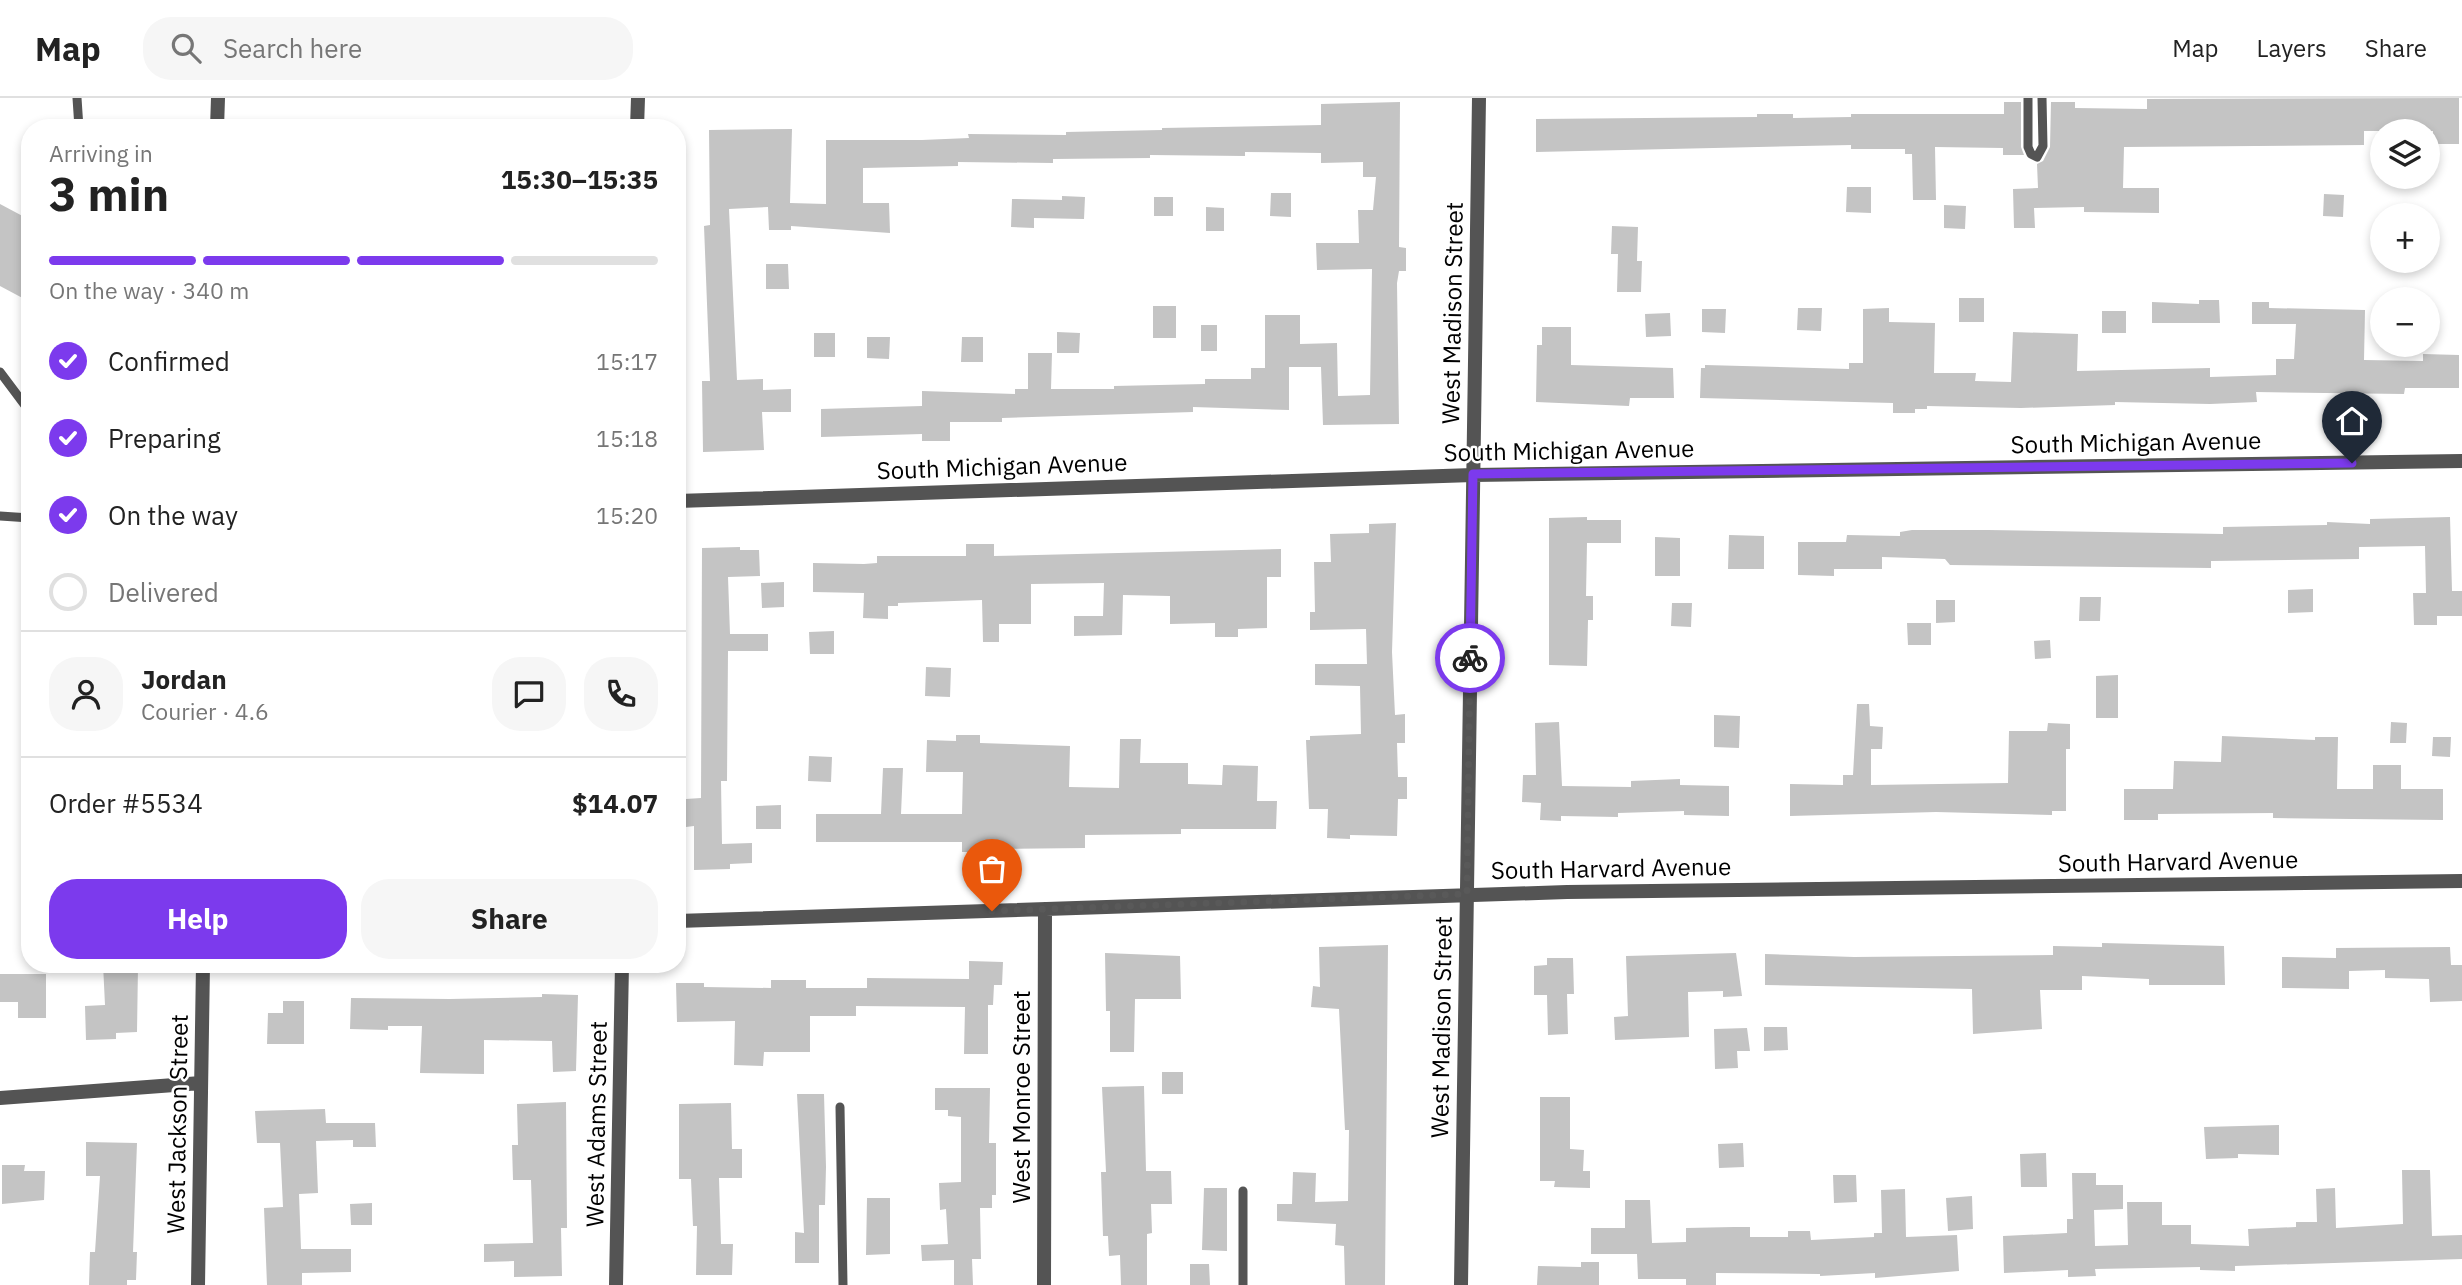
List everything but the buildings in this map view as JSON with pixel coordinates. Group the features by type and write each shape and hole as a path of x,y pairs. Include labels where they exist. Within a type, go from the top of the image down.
{"street":[{"path":"217,119 218,98 226,98"},
{"path":"637,119 638,98"},
{"name":"West Madison Street","path":"1461,1285 1479,98"},
{"name":"South Michigan Avenue","path":"686,501 1473,474 2462,461"},
{"name":"South Harvard Avenue","path":"686,921 1467,894 2462,881"},
{"name":"West Monroe Street","path":"1044,1285 1045,909"},
{"name":"West Jackson Street","path":"198,1285 203,973"},
{"name":"West Adams Street","path":"616,1285 622,973"},
{"path":"0,1098 201,1083"}],"lane":[{"path":"77,98 78,119"},
{"path":"2028,98 2028,147 2031,154 2037,157 2043,146 2042,98"},
{"path":"0,372 21,400"},
{"path":"0,516 21,518"},
{"path":"841,1107 843,1285"},
{"path":"1243,1191 1243,1285"}],"way so far":[{"path":"992,911 1467,894 1470,658"}],"route":[{"path":"1470,658 1473,474 2352,463"}]}
